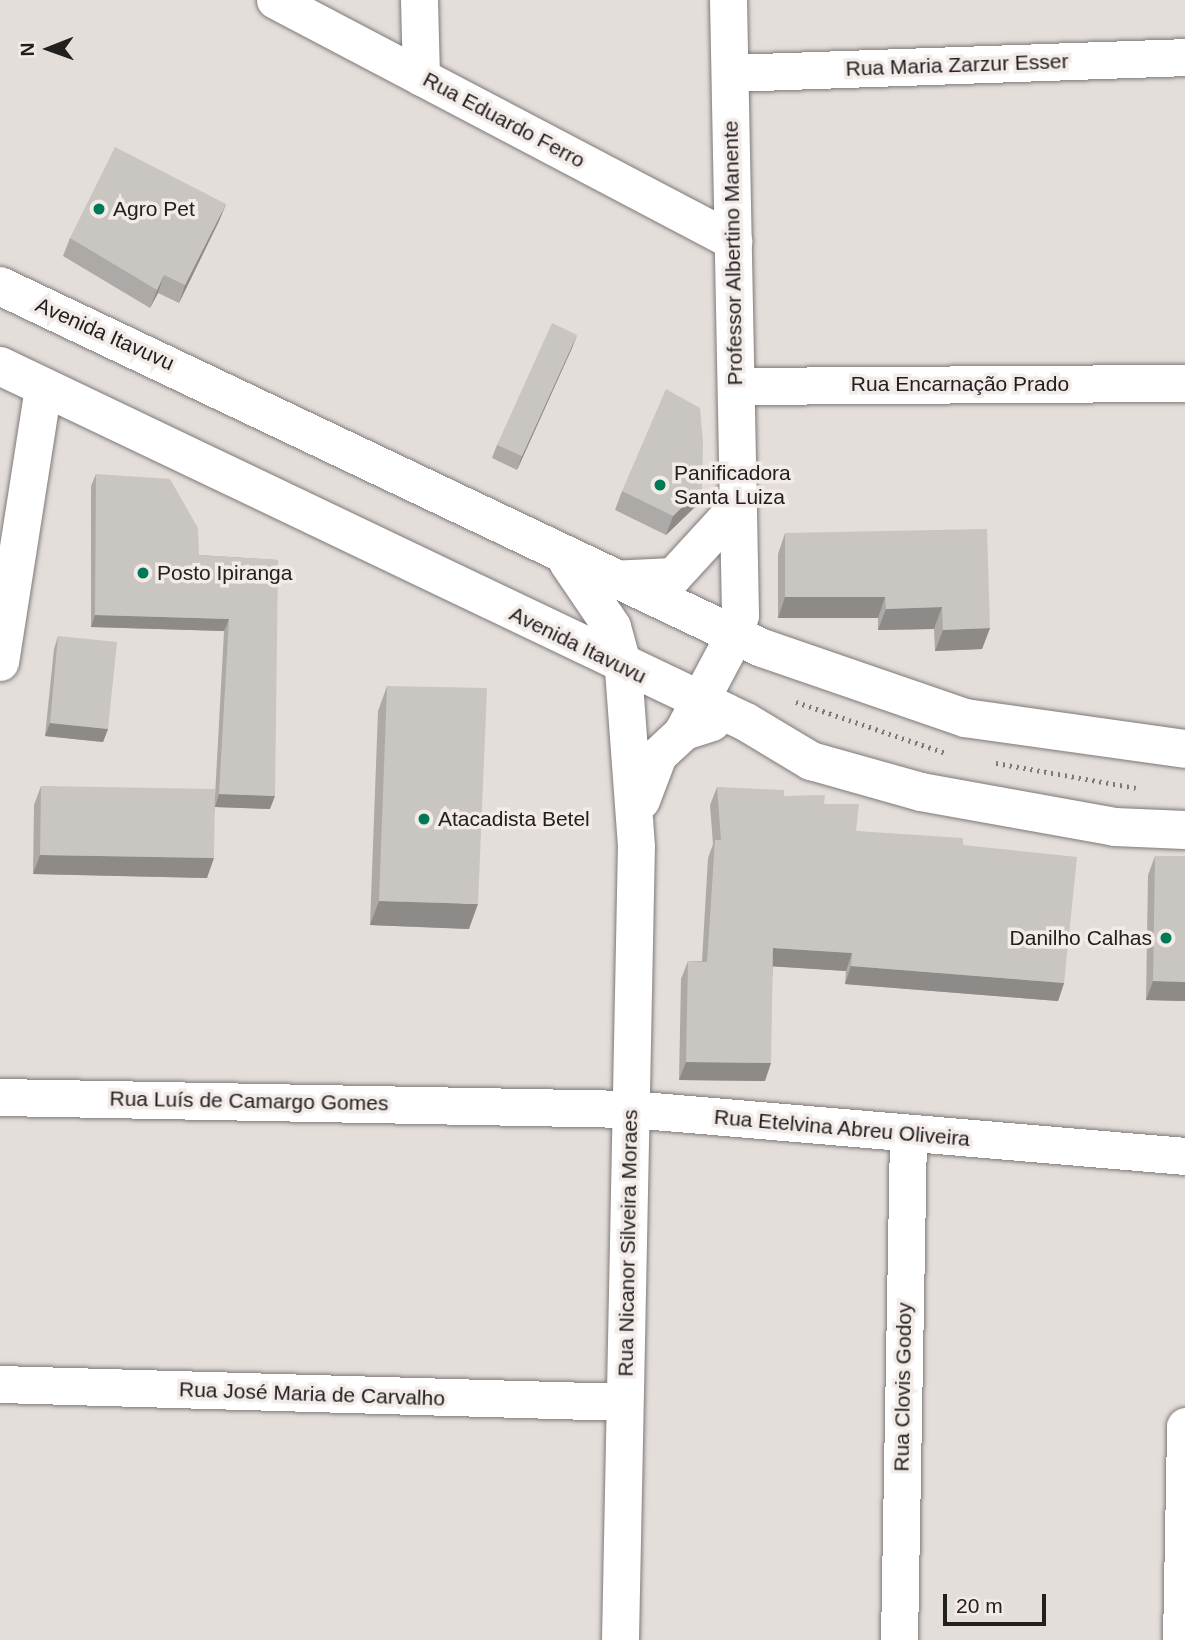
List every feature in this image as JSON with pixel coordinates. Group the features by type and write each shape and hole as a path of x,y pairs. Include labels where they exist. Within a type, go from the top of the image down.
{"main road":[{"name":"Avenida Itavuvu","path":"0,286 185,370 567,560 734,637 879,693 965,718 1185,749"},
{"name":"Avenida Itavuvu","path":"0,366 623,667 692,716 746,722 811,761 921,792 1115,827 1185,830"},
{"path":"567,560 612,627 623,667"},
{"path":"692,716 734,637"}],"street":[{"name":"Rua Eduardo Ferro","path":"275,0 733,241"},
{"path":"419,0 421,77"},
{"name":"Professor Albertino Manente","path":"728,0 740,615 734,637"},
{"name":"Rua Maria Zarzur Esser","path":"730,74 1185,57"},
{"name":"Rua Encarnação Prado","path":"736,386 1185,383"},
{"path":"0,662 43,386"},
{"path":"607,579 673,576 738,505"},
{"name":"Rua Nicanor Silveira Moraes","path":"620,1640 635,846 623,667"},
{"name":"Rua Nicanor Silveira Moraes","path":"635,846 643,787 658,755 692,716"},
{"name":"Rua Luís de Camargo Gomes","path":"0,1097 498,1106"},
{"name":"Rua Etelvina Abreu Oliveira","path":"498,1106 630,1109 908,1135 1185,1156"},
{"name":"Rua Clovis Godoy","path":"899,1640 908,1135"},
{"name":"Rua José Maria de Carvalho","path":"0,1384 625,1402"},
{"path":"1181,1640 1185,1426"}],"building":[{"path":"115,147 226,204 185,285 164,275 157,290 70,238"},
{"path":"552,323 577,335 522,456 497,445"},
{"name":"Panificadora Santa Luiza","path":"666,389 700,408 703,443 702,488 673,516 622,491"},
{"path":"96,474 170,479 198,528 199,555 278,560 275,796 219,794 229,619 95,615"},
{"path":"987,529 990,628 943,630 942,607 886,609 885,597 785,597 785,533"},
{"path":"58,636 117,642 108,729 50,723"},
{"name":"Atacadista Betel","path":"387,686 487,688 478,904 379,901"},
{"path":"41,786 215,789 214,858 40,855"},
{"path":"717,787 784,790 784,796 825,795 824,804 859,804 856,831 963,838 963,845 1077,857 1064,983 851,966 852,953 773,948 771,1063 686,1062 688,961 707,962 715,840 721,840"},
{"name":"Danilho Calhas","path":"1155,856 1185,856 1185,982 1153,981"}],"place":[{"name":"Agro Pet","path":"99,209"},
{"name":"Panificadora Santa Luiza","path":"660,485"},
{"name":"Posto Ipiranga","path":"143,573"},
{"name":"Atacadista Betel","path":"424,819"},
{"name":"Danilho Calhas","path":"1166,938"}]}
